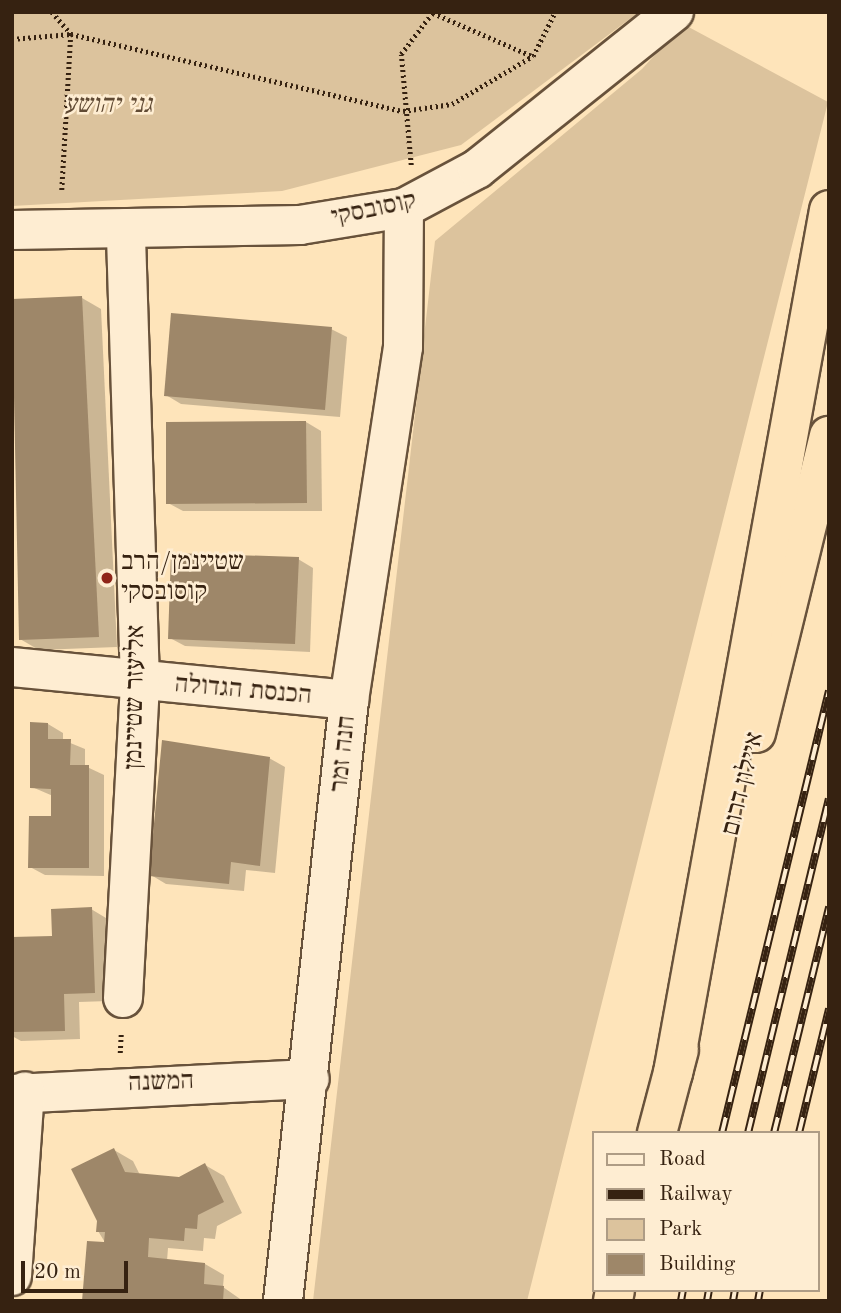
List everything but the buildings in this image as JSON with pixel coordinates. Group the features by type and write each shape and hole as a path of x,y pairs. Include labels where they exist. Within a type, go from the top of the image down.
{"highway":[{"path":"673,1073 827,219"},
{"name":"איילון דרום","path":"658,1131 829,436"}],"street":[{"name":"קוסובסקי","path":"12,230 300,225 410,206 477,169 674,12"},
{"name":"חנה זמר","path":"283,1301 310,1079 349,700 403,347 410,206"},
{"name":"אליעזר שטיינמן","path":"123,998 140,682 126,228"},
{"name":"הכנסת הגדולה","path":"12,667 140,682 349,700"},
{"name":"המשנה","path":"18,1093 119,1084 310,1079"},
{"path":"12,1276 18,1093"}],"path":[{"path":"52,12 71,34 60,228"},
{"path":"410,206 401,54 433,12 533,56"},
{"path":"12,39 71,34 403,111 452,104 533,56 555,12"},
{"path":"119,1084 123,998"}],"green space":[{"name":"גני יהושע","path":"12,12 639,12 461,145 282,191 12,206"},
{"path":"683,24 828,102 527,1301 313,1301 435,241 642,69"}],"railway":[{"path":"722,1131 829,691"},
{"path":"748,1131 829,799"},
{"path":"774,1131 829,907"},
{"path":"799,1131 829,1009"},
{"path":"681,1301 683,1292"},
{"path":"707,1301 709,1292"},
{"path":"733,1301 735,1292"},
{"path":"758,1301 760,1292"}],"place":[{"name":"שטיינמן/הרב קוסובסקי","path":"107,578"}]}
